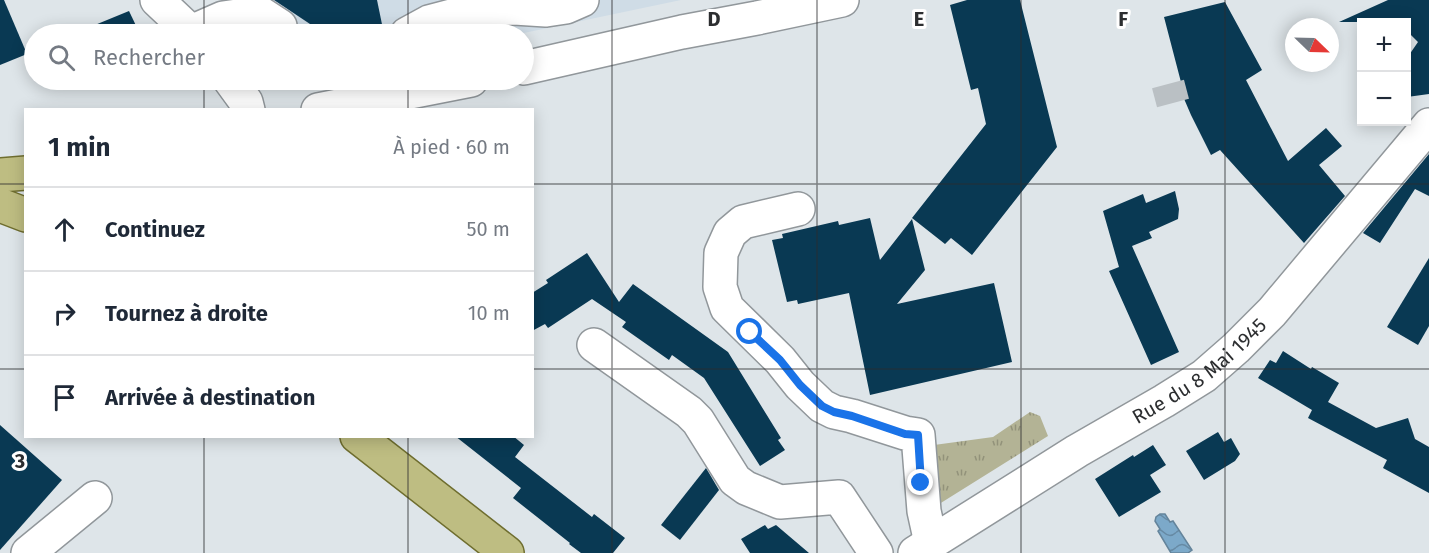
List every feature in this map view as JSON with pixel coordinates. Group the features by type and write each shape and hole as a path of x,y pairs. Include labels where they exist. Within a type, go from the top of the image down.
{"main road":[{"path":"0,175 24,173"},
{"path":"360,438 507,553"}],"street":[{"path":"157,0 182,24"},
{"path":"425,24 474,10 514,8 546,10 566,7 582,0"},
{"path":"534,66 682,32 754,9 842,0"},
{"path":"211,24 223,18 260,13 277,24"},
{"path":"237,90 248,108"},
{"path":"328,108 420,90"},
{"name":"Rue du 8 Mai 1945","path":"923,548 1077,451 1204,376 1272,312 1427,130"},
{"path":"798,209 743,222 730,233 721,254 720,287 727,308 780,360 800,385 822,406 834,412 905,434 918,435 924,511 923,548"},
{"path":"594,345 689,412 698,421 735,480 746,489 780,502 839,497 876,553"},
{"path":"28,553 95,498"}],"shaded area":[{"path":"219,0 681,0 534,31 534,24 242,24 241,12"}],"green space":[{"path":"1030,412 1040,416 1048,436 936,506 934,445 993,437"}],"water":[{"path":"1160,514 1165,514 1170,522 1173,521 1192,550 1188,553 1171,553 1155,521"}],"building":[{"path":"0,0 4,0 24,47 24,55 0,65"},
{"path":"274,0 377,0 382,24 310,24"},
{"path":"967,0 1020,0 1057,147 972,255 951,238 945,244 912,218 986,124 978,88 971,90 950,5"},
{"path":"1388,0 1429,0 1429,94 1411,96 1411,52 1418,42 1411,35 1411,18 1357,18 1357,22 1339,22"},
{"path":"1225,2 1262,70 1246,80 1288,161 1326,128 1342,146 1319,165 1345,196 1304,243 1220,150 1211,155 1179,87 1182,86 1164,17"},
{"path":"129,11 135,24 97,24"},
{"path":"1429,154 1429,196 1415,189 1380,243 1363,233"},
{"path":"1175,191 1179,209 1178,219 1149,232 1152,238 1132,246 1179,352 1151,365 1109,271 1119,267 1103,211 1143,194 1146,203"},
{"path":"870,218 880,260 912,219 925,270 897,304 994,283 1012,362 870,395 849,293 798,304 797,300 787,302 772,240 783,238 782,234 838,221 839,225"},
{"path":"587,253 619,302 633,284 728,352 781,438 778,440 785,450 760,466 704,378 672,355 669,360 622,327 626,322 592,299 548,328 545,324 534,330 534,292 548,283 546,280"},
{"path":"1429,258 1429,326 1418,345 1387,327"},
{"path":"1283,351 1339,383 1328,402 1376,428 1408,418 1415,439 1429,447 1429,493 1383,468 1387,460 1308,418 1312,410 1258,378 1270,360 1276,363"},
{"path":"0,425 62,480 0,550"},
{"path":"1218,432 1224,442 1231,438 1240,454 1235,461 1204,480 1186,451"},
{"path":"458,438 515,438 524,445 515,457 592,517 594,514 625,538 613,553 581,553 513,498 521,488"},
{"path":"1153,445 1166,465 1150,475 1161,492 1119,517 1095,479"},
{"path":"706,468 719,490 680,540 661,525"},
{"path":"765,525 768,529 776,525 809,553 750,553 741,539"}],"tunnel":[{"path":"1168,84 1173,103"}],"route":[{"path":"750,332 780,360 800,385 822,406 834,412 905,434 918,435 921,483"}]}
